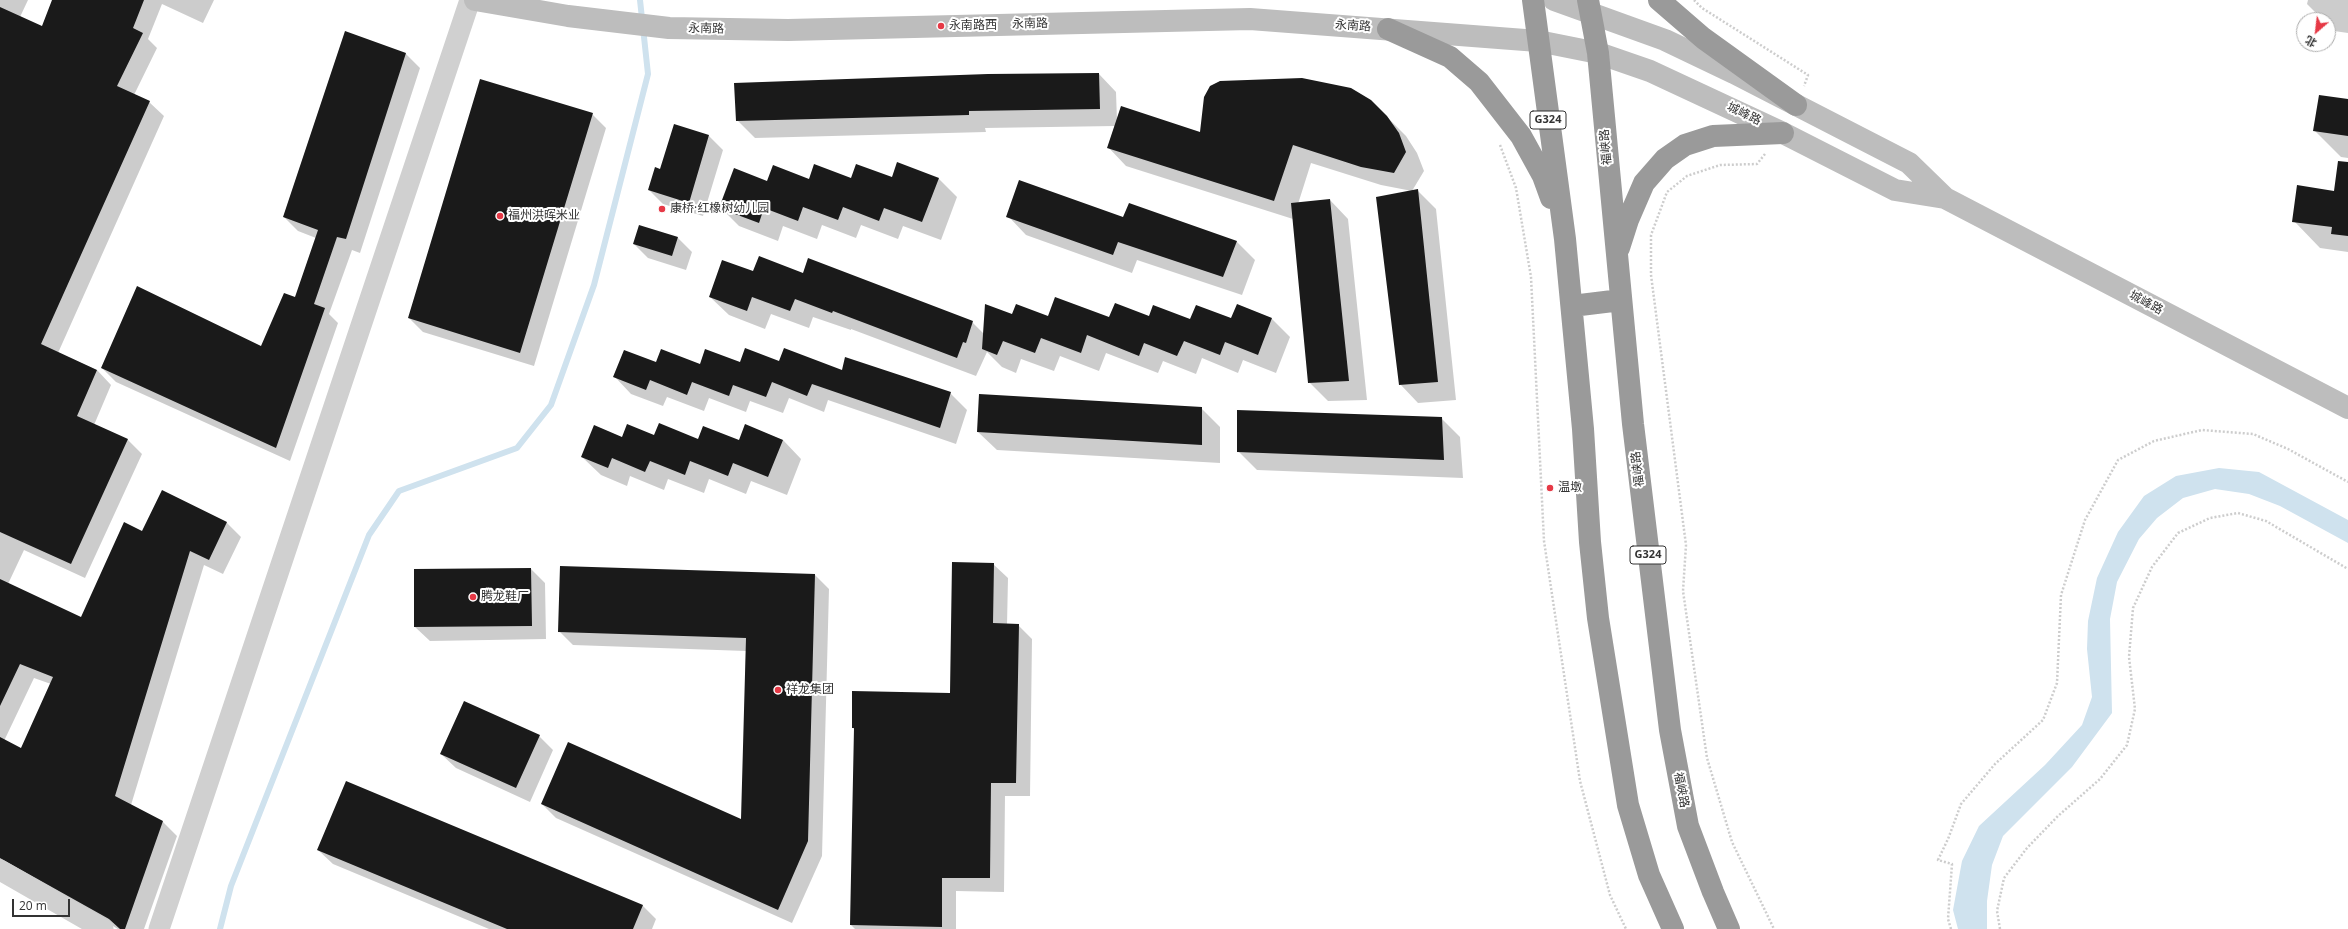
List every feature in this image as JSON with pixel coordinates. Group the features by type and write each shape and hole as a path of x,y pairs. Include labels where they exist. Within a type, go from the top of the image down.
{"highway":[{"name":"G324","path":"1533,0 1565,239 1583,429 1591,557 1598,618 1622,769 1637,841 1649,875 1673,929"},
{"path":"1659,0 1703,38 1796,105"},
{"name":"福峡路","path":"1589,6 1598,53 1633,424 1670,730 1688,826 1729,929"},
{"path":"1388,29 1450,57 1479,82 1521,136 1539,170 1565,239"},
{"path":"1617,256 1628,220 1644,183 1665,159 1685,145 1713,136 1783,133"},
{"path":"1572,306 1621,300"}],"main road":[{"name":"永南路","path":"475,0 617,22 669,28 788,30 1250,19 1538,42"},
{"name":"城峰路","path":"1554,0 1589,6 1734,73 1909,163 1945,198 2348,408"},
{"name":"城峰路","path":"1538,42 1598,53 1650,71 1783,133 1896,190 1945,198"},
{"path":"1720,103 1734,73"}],"street":[{"path":"159,929 470,0"},
{"path":"0,870 103,929"}],"path":[{"path":"1694,0 1702,8 1808,75 1796,105"},
{"path":"1774,929 1732,842 1707,758 1683,591 1686,545 1651,275 1651,235 1667,192 1687,176 1720,165 1757,164 1783,133"},
{"path":"1498,139 1516,188 1531,277 1544,541 1580,781 1610,895 1626,929"},
{"path":"1951,929 1948,920 1952,864 1938,860 1948,839 1961,804 1995,764 2043,720 2057,683 2061,595 2085,520 2118,460 2154,441 2202,430 2253,434 2288,449 2348,482"},
{"path":"2000,929 1997,911 2004,878 2027,848 2058,816 2100,779 2127,745 2135,709 2129,657 2133,608 2152,567 2178,534 2210,518 2238,513 2266,521 2348,569"}],"water":[{"path":"2219,468 2259,472 2348,520 2348,543 2280,506 2249,494 2215,489 2183,498 2157,518 2139,539 2117,582 2110,619 2112,713 2072,767 2003,836 1992,865 1987,901 1987,929 1958,929 1953,910 1962,861 1979,826 2045,765 2082,725 2092,697 2087,649 2088,621 2097,578 2118,532 2144,496 2176,476"}],"building":[{"path":"52,0 144,0 133,28 143,33 117,86 150,101 41,344 97,370 77,416 128,439 71,564 0,532 0,7 42,26"},
{"path":"345,31 406,53 346,239 337,237 314,304 325,308 276,448 101,368 137,286 261,346 284,293 295,297 318,230 283,217"},
{"path":"1099,73 1100,109 969,111 969,115 736,121 734,83 988,74"},
{"path":"1302,78 1351,88 1371,100 1387,116 1399,133 1406,152 1394,173 1361,167 1293,145 1274,201 1107,148 1121,106 1200,132 1204,97 1210,86 1220,81"},
{"name":"福州洪晖米业","path":"480,79 593,113 520,353 408,318"},
{"path":"2319,95 2348,99 2348,136 2313,131"},
{"path":"674,124 709,135 689,203 648,190 655,167 660,169"},
{"path":"2338,161 2348,162 2348,236 2331,234 2332,227 2292,222 2297,185 2334,191"},
{"path":"897,162 939,178 922,222 884,208 879,221 843,207 838,220 803,207 798,221 764,208 759,223 719,208 734,168 767,181 773,165 809,179 814,164 851,178 856,164 892,177"},
{"path":"1019,180 1123,217 1129,203 1237,241 1223,277 1118,242 1113,255 1006,217"},
{"path":"1418,189 1438,382 1399,385 1376,197"},
{"path":"1330,199 1349,381 1308,383 1291,203"},
{"path":"639,225 678,237 672,256 633,244"},
{"path":"759,256 803,273 808,258 973,321 966,343 963,342 957,358 833,311 832,313 795,299 790,311 752,297 747,311 709,297 722,260 753,271"},
{"path":"1055,297 1109,317 1115,303 1149,316 1153,305 1190,319 1196,305 1231,318 1237,304 1272,318 1258,355 1225,342 1220,355 1184,341 1177,356 1144,343 1139,356 1087,335 1081,353 1041,338 1035,353 1003,341 997,355 982,349 985,304 1012,314 1016,304 1048,316"},
{"path":"745,348 779,361 784,348 842,370 845,357 951,392 940,428 812,384 807,396 772,382 766,397 733,385 729,396 692,382 687,395 650,380 646,390 613,377 624,350 656,362 661,349 700,364 705,349 740,362"},
{"path":"979,394 1202,407 1202,445 977,432"},
{"path":"1237,410 1442,417 1444,460 1237,452"},
{"path":"659,423 698,439 703,426 739,440 745,424 783,440 768,477 733,463 728,476 690,461 685,475 650,461 645,472 612,458 608,468 581,457 594,425 622,437 627,424 654,435"},
{"path":"162,490 227,522 209,560 190,551 115,796 163,821 125,929 120,929 109,919 0,858 0,737 21,748 53,677 20,664 0,706 0,579 81,617 124,522 142,531"},
{"path":"952,562 994,563 993,623 1019,624 1016,783 991,783 990,878 942,878 942,927 850,925 854,728 852,728 852,691 950,693"},
{"name":"祥龙集团","path":"560,566 815,574 808,841 778,910 541,804 568,742 741,819 746,638 558,632"},
{"name":"腾龙鞋厂","path":"531,568 532,626 414,627 414,569"},
{"path":"464,701 540,735 516,788 440,754"},
{"path":"346,781 643,905 633,929 507,929 317,850"}],"waterway":[{"path":"220,929 231,886 369,535 399,491 517,448 551,405 594,285 648,74 640,0"}],"place":[{"name":"永南路西","path":"941,26"},
{"name":"康桥·红橡树幼儿园","path":"662,209"},
{"name":"福州洪晖米业","path":"500,216"},
{"name":"温墩","path":"1550,488"},
{"name":"腾龙鞋厂","path":"473,597"},
{"name":"祥龙集团","path":"778,690"}]}
